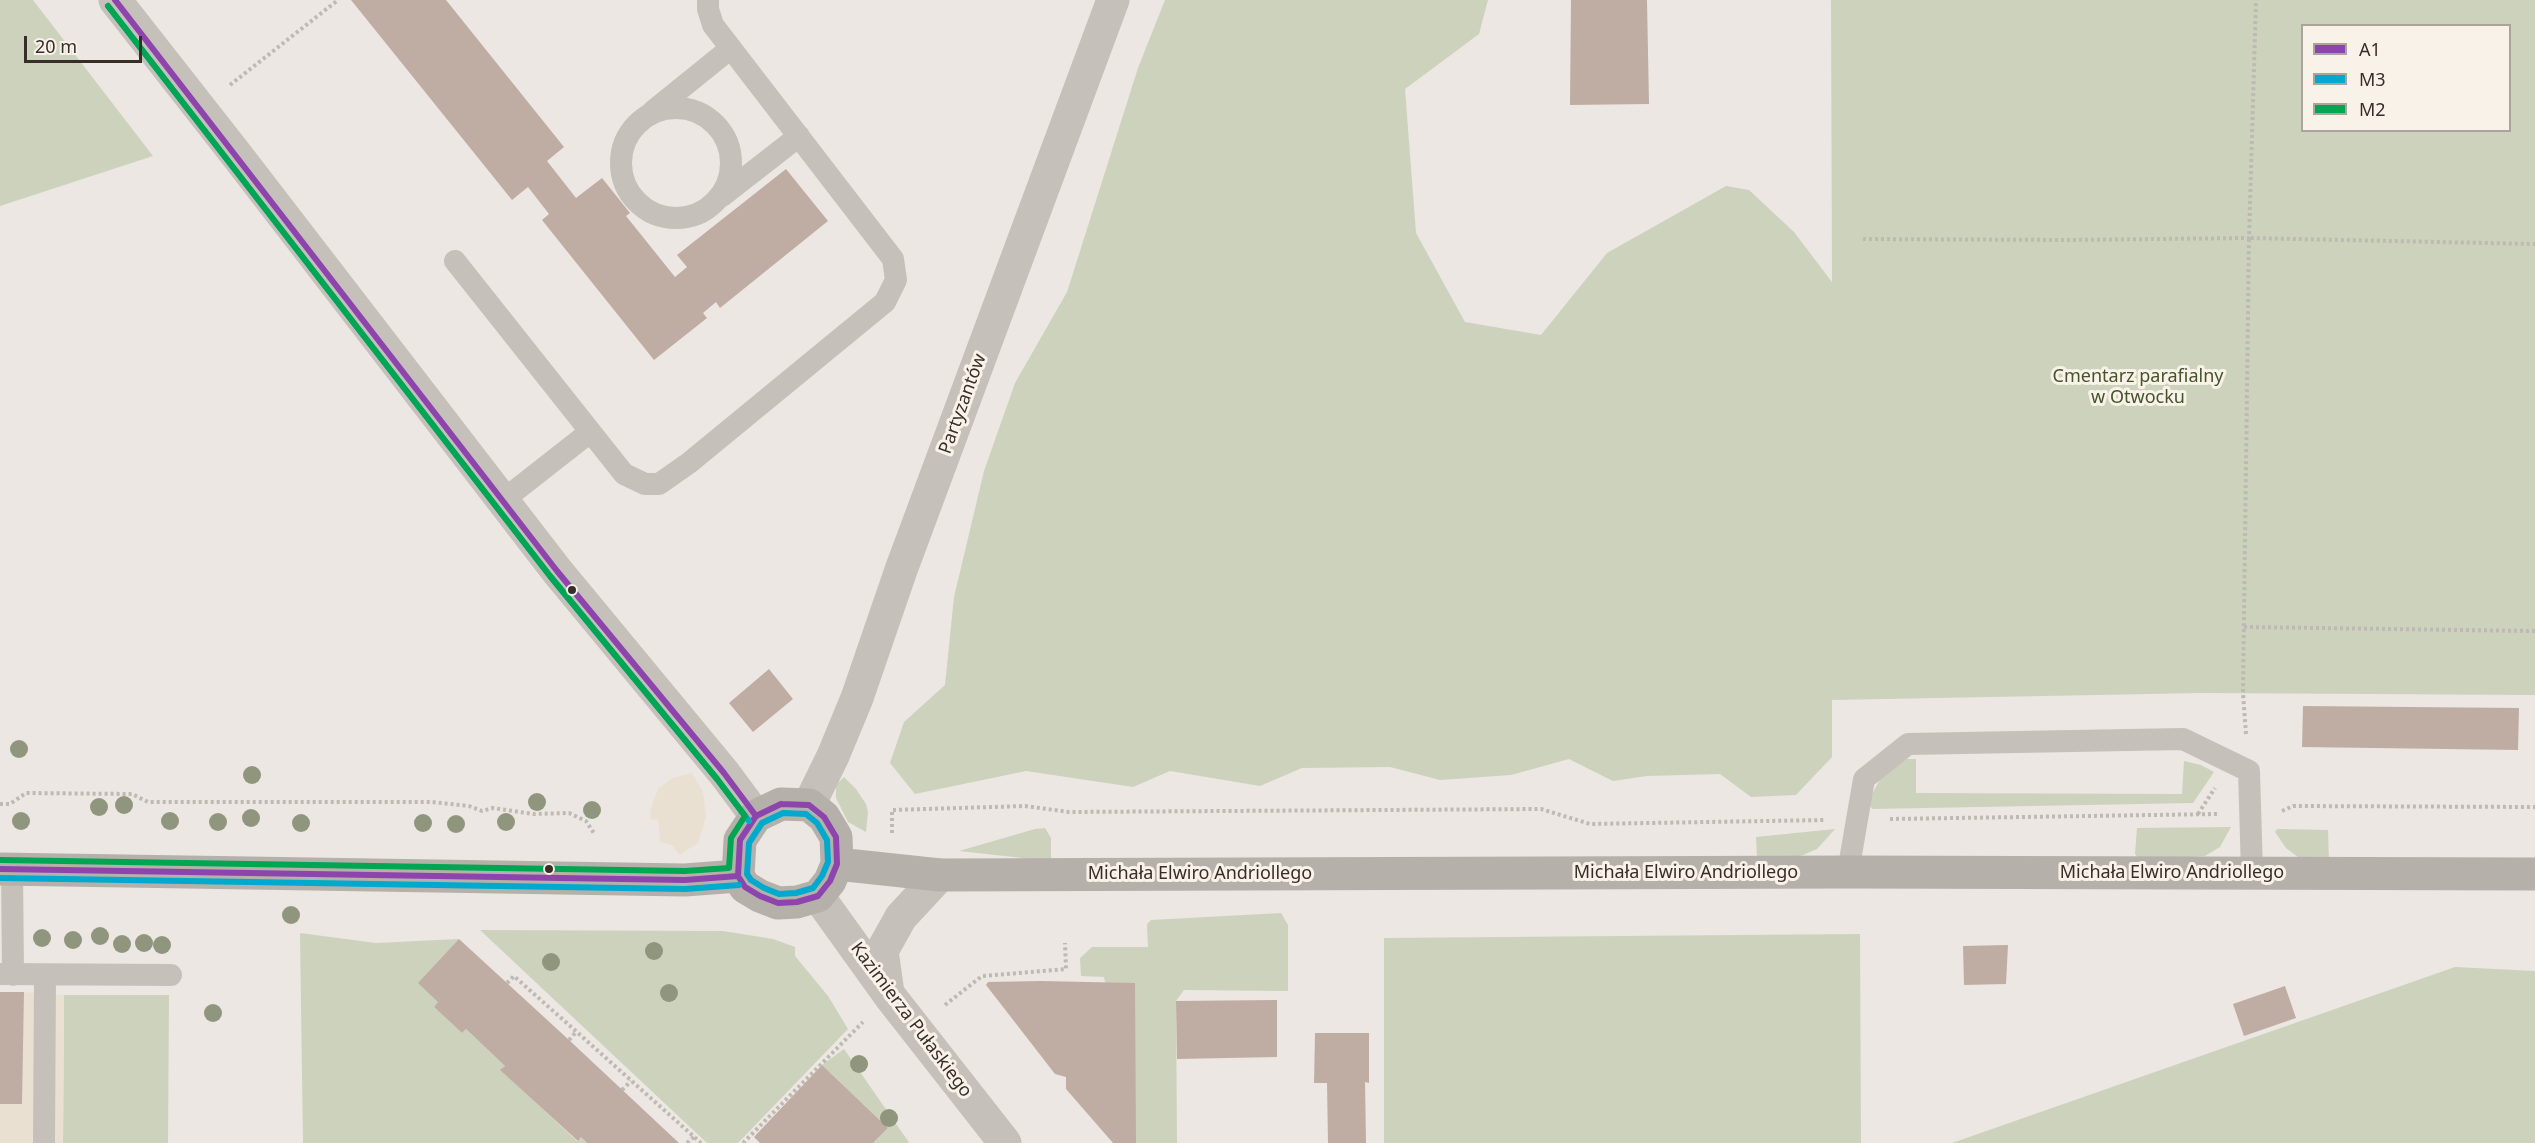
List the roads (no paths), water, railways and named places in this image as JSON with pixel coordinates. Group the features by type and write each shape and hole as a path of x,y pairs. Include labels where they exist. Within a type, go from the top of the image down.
{"street":[{"name":"Partyzantów","path":"809,805 833,756 857,698 901,570 1113,0"},
{"path":"122,3 502,501 756,816"},
{"path":"781,804 809,805 824,817 836,837 837,864 830,881 818,896 797,903 777,903 745,887 738,876 740,840 756,816 781,804"},
{"name":"Michała Elwiro Andriollego","path":"837,864 940,876 1848,872 2535,873"},
{"path":"6,869 628,880 685,880 738,876"},
{"path":"889,995 882,951 901,917 940,876"},
{"name":"Kazimierza Pułaskiego","path":"818,896 889,995 1005,1143"}],"lane":[{"path":"455,261 624,474 645,484 659,484 689,463 885,302 896,280 893,259 713,25 708,0"},
{"path":"731,48 644,118 627,138 622,155 622,172 632,197 652,213 670,218 689,216 706,209 799,136"},
{"path":"644,118 659,110 686,109 703,115 717,127 727,143 731,161 725,188 714,203"},
{"path":"502,501 590,432"},
{"path":"1848,872 1864,779 1908,744 2183,739 2249,771 2252,873"},
{"path":"6,869 6,975 171,975"},
{"path":"44,1143 45,975"}],"park label":[{"name":"Cmentarz parafialny w Otwocku","path":"2138,388"}]}
